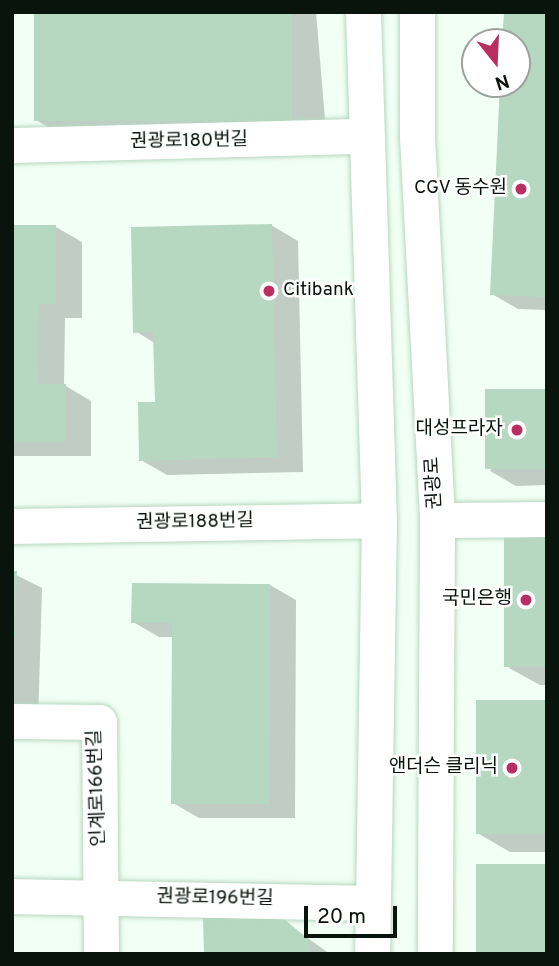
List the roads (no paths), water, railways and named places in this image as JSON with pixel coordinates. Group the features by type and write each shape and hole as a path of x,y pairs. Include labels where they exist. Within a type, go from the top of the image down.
{"street":[{"path":"363,12 379,520 372,954"},
{"name":"권광로","path":"417,12 417,136 437,520 435,954"},
{"name":"권광로180번길","path":"12,145 366,136"},
{"path":"437,520 547,519"},
{"name":"권광로188번길","path":"12,526 379,520"},
{"name":"인계로166번길","path":"12,722 99,722 100,897"},
{"name":"권광로196번길","path":"12,896 371,903"},
{"path":"100,897 102,954"}],"place":[{"name":"CGV 동수원","path":"521,189"},
{"name":"Citibank","path":"269,291"},
{"name":"대성프라자","path":"517,430"},
{"name":"국민은행","path":"526,600"},
{"name":"앤더슨 클리닉","path":"512,768"}]}
